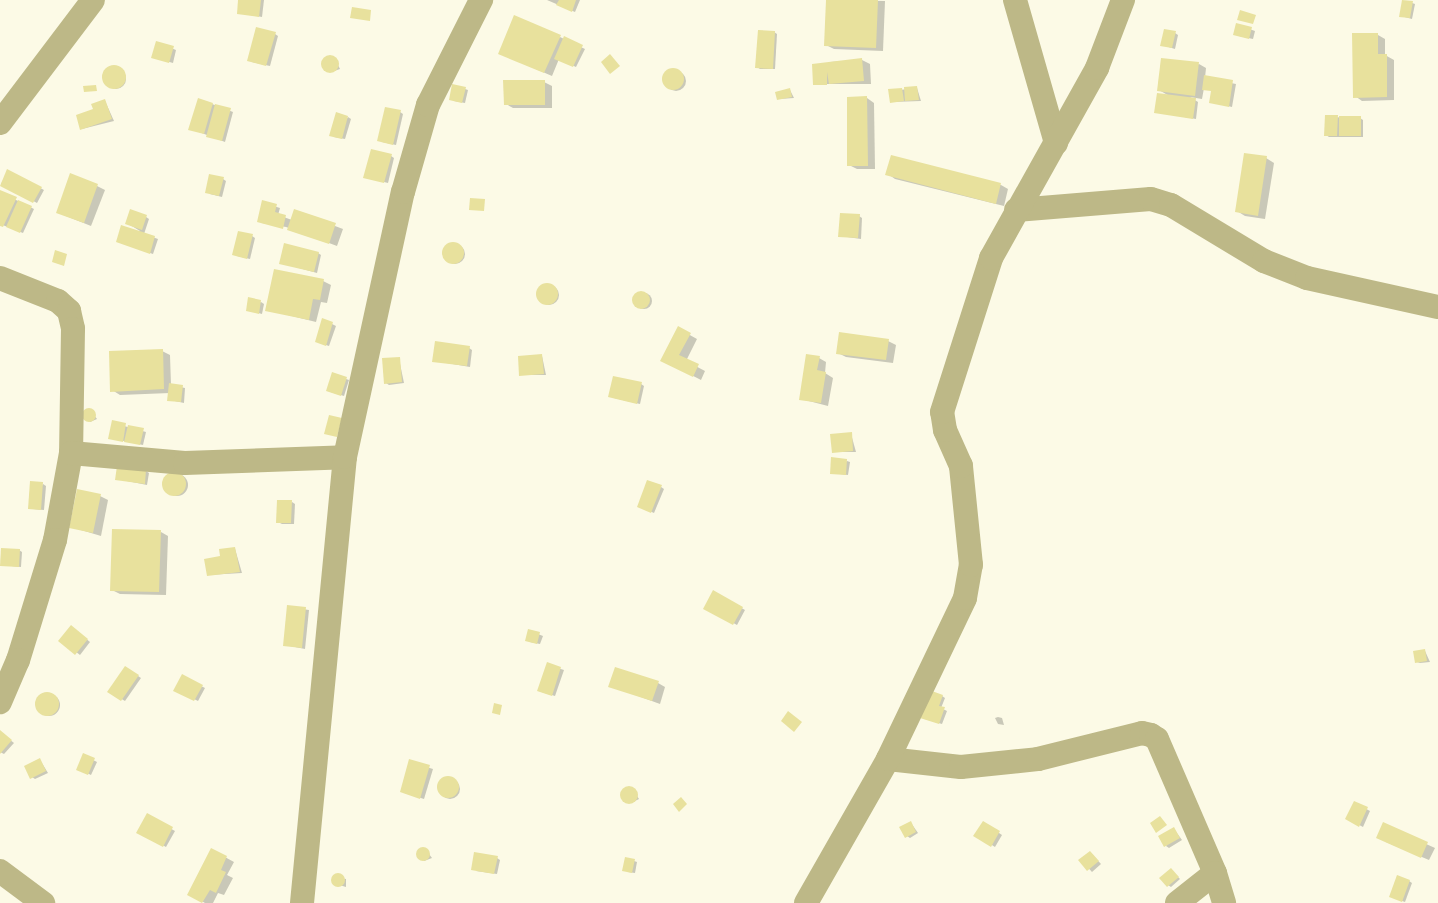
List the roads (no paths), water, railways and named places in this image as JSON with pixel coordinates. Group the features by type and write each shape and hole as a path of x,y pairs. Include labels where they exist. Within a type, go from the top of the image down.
{"street":[{"path":"0,123 93,0"},
{"path":"302,903 345,457 400,207 428,105 481,0"},
{"path":"1015,0 1056,143"},
{"path":"806,903 888,759 965,598 971,565 961,466 945,430 942,412 986,272 1016,210 1097,68 1123,0"},
{"path":"1016,210 1151,199 1171,205 1264,261 1307,278 1438,307"},
{"path":"0,278 58,301 69,311 73,329 71,453 55,540 18,660 0,702"},
{"path":"71,453 185,463 345,457"},
{"path":"888,759 961,767 1038,759 1142,733 1151,735 1157,739 1215,873 1224,903"},
{"path":"0,871 43,903"},
{"path":"1177,903 1215,873"}]}
